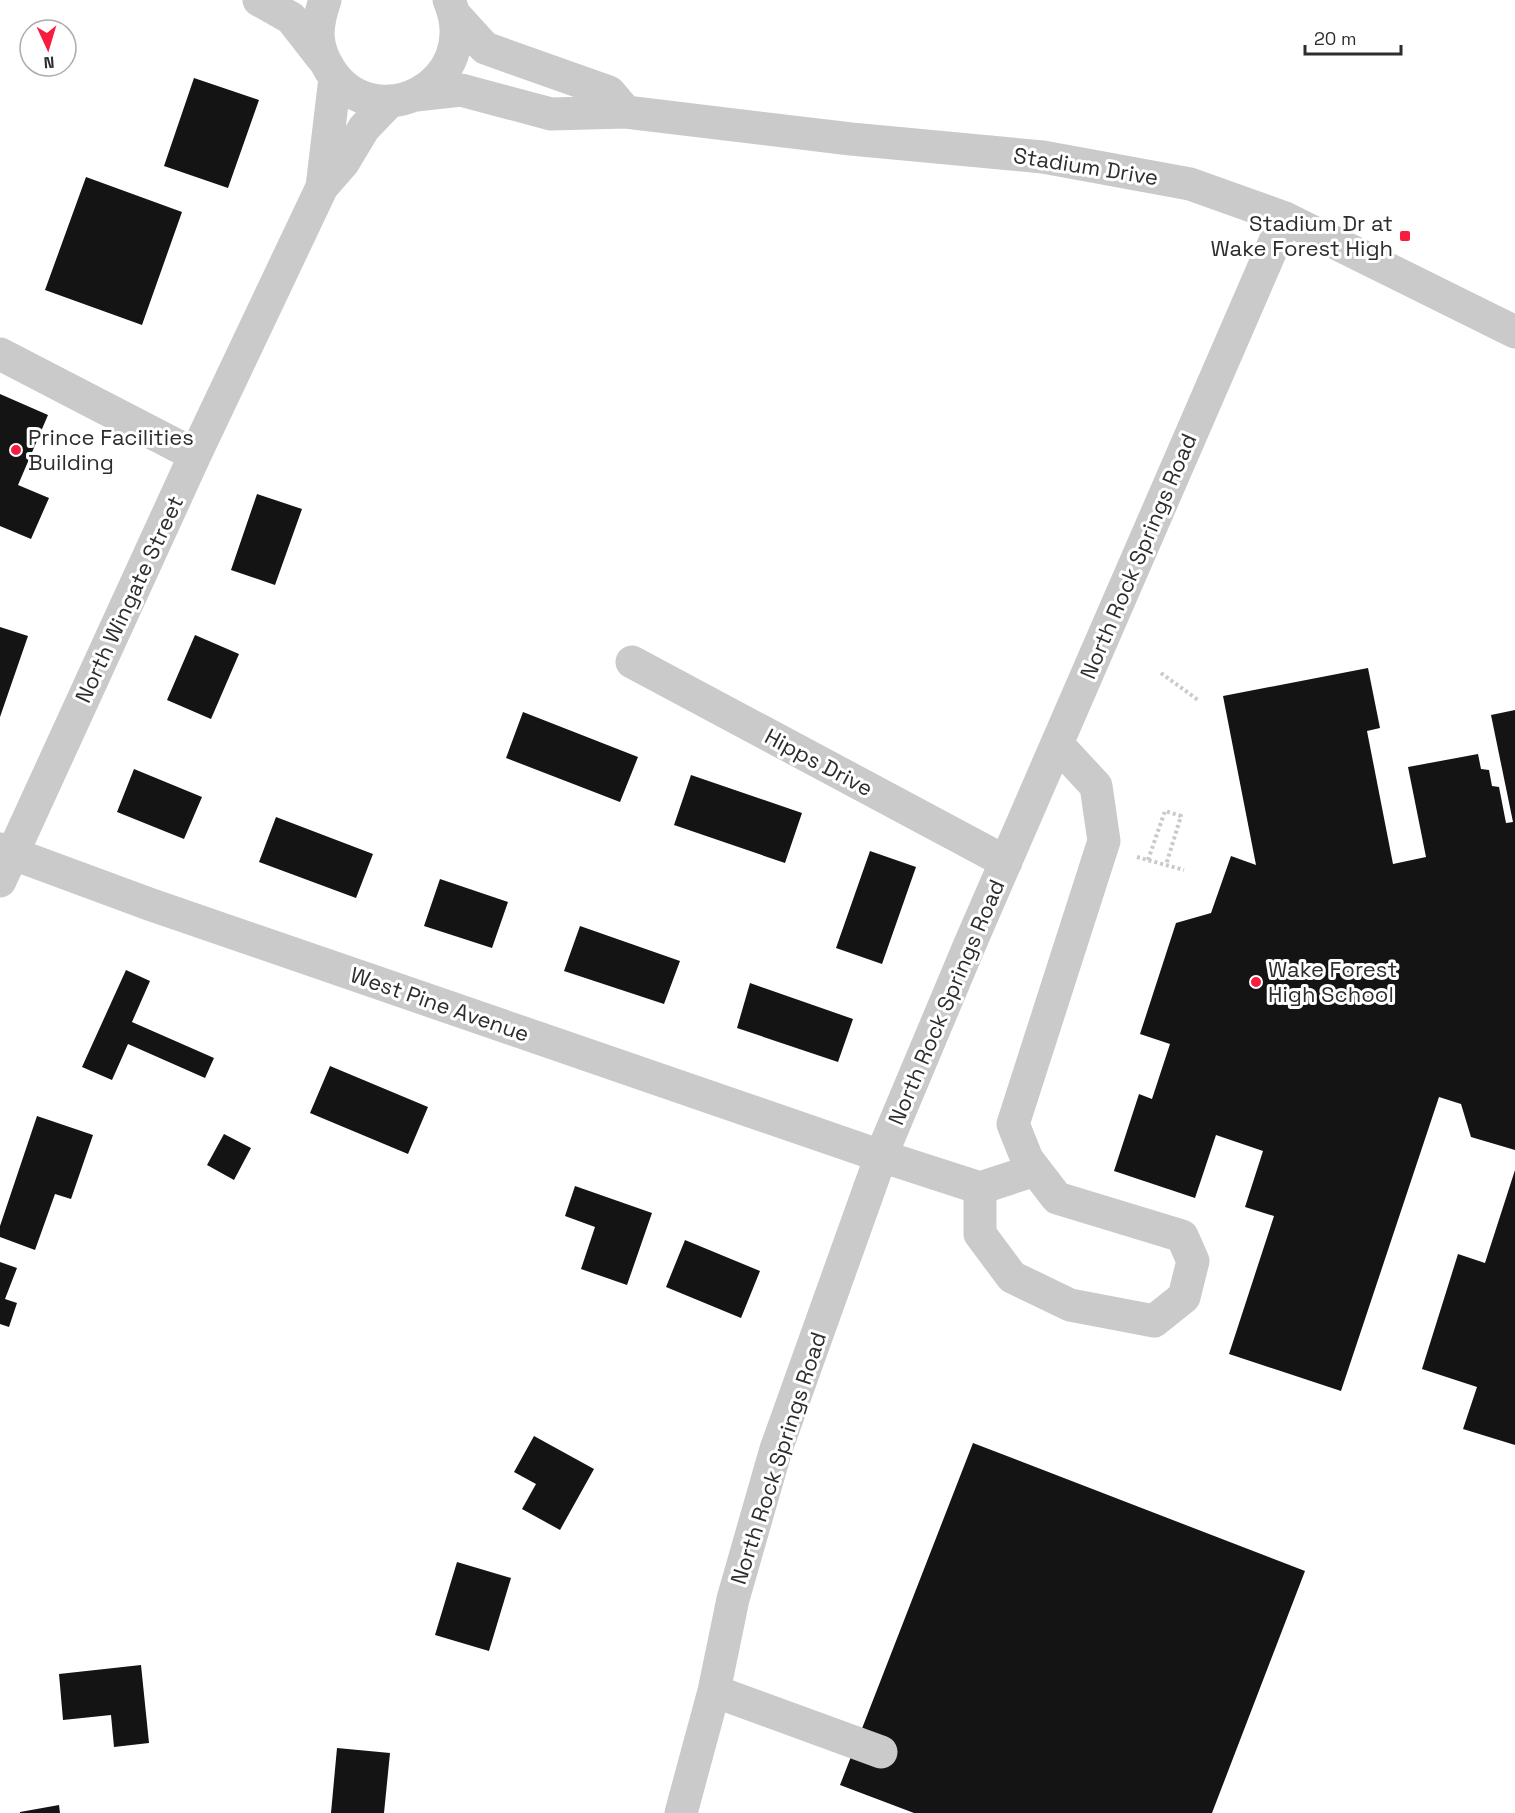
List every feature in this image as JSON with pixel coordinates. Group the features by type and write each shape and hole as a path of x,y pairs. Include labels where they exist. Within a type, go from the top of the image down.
{"street":[{"name":"Stadium Drive","path":"259,0 291,18 329,69 352,92 373,100 461,90 551,114 626,112 851,139 1043,157 1190,184 1285,218 1515,332"},
{"name":"North Wingate Street","path":"322,187 329,69 317,40 318,19 325,0"},
{"name":"North Wingate Street","path":"4,861 322,187 343,163 364,128 403,98 436,82 450,62 457,39 452,7"},
{"path":"452,7 485,48 609,92 626,112"},
{"name":"North Rock Springs Road","path":"681,1813 714,1690 733,1599 776,1449 881,1156 1285,218"},
{"path":"0,354 195,455"},
{"name":"Hipps Drive","path":"632,662 1006,862"},
{"path":"1035,1170 980,1188 980,1234 1012,1277 1070,1305 1154,1321 1184,1297 1193,1261 1182,1236 1057,1198 1027,1159 1014,1124 1104,841 1096,786 1057,744"},
{"name":"West Pine Avenue","path":"4,861 149,904 980,1188"},
{"path":"714,1690 881,1752"}],"path":[{"path":"1161,674 1198,700"},
{"path":"1148,860 1165,811 1181,816 1166,865"},
{"path":"1137,857 1185,870"}],"building":[{"path":"194,78 259,100 228,188 164,166"},
{"path":"86,177 182,212 142,325 45,290"},
{"name":"Prince Facilities Building","path":"0,394 48,415 18,485 49,498 31,539 0,526"},
{"path":"257,494 302,509 275,585 231,570"},
{"path":"0,627 28,636 0,717"},
{"path":"195,635 239,654 211,719 167,700"},
{"path":"1368,668 1380,728 1367,731 1393,864 1426,857 1408,767 1478,754 1481,769 1489,770 1492,786 1499,787 1506,823 1513,822 1491,715 1515,710 1515,1150 1471,1137 1461,1104 1439,1097 1341,1391 1229,1354 1274,1216 1245,1207 1263,1151 1216,1135 1195,1198 1114,1171 1139,1094 1152,1099 1170,1044 1140,1034 1176,923 1211,913 1231,856 1256,865 1223,696"},
{"path":"523,712 638,757 620,802 506,758"},
{"path":"134,769 202,797 184,839 117,812"},
{"path":"691,775 802,813 785,863 674,825"},
{"path":"276,817 373,854 356,898 259,862"},
{"path":"870,851 916,867 882,964 836,948"},
{"path":"440,879 508,902 492,948 424,926"},
{"path":"580,926 680,961 664,1004 564,971"},
{"path":"126,970 150,981 132,1022 214,1058 205,1078 128,1044 112,1080 82,1067"},
{"path":"750,983 853,1019 838,1062 737,1028"},
{"path":"330,1066 428,1107 408,1154 310,1113"},
{"path":"37,1116 93,1135 71,1199 55,1194 35,1250 0,1237 0,1226"},
{"path":"224,1134 251,1148 234,1180 207,1165"},
{"path":"1515,1170 1515,1445 1463,1429 1477,1387 1422,1369 1458,1254 1485,1263"},
{"path":"575,1186 652,1213 627,1285 581,1269 595,1227 565,1216"},
{"path":"685,1240 760,1271 741,1318 666,1287"},
{"path":"0,1262 17,1268 5,1299 17,1303 9,1327 0,1324"},
{"path":"534,1436 594,1469 560,1530 522,1509 536,1484 514,1472"},
{"path":"973,1443 1305,1571 1212,1813 914,1813 840,1785"},
{"path":"457,1562 511,1578 489,1651 435,1635"},
{"path":"141,1665 149,1743 114,1747 111,1715 63,1720 59,1674"},
{"path":"337,1748 390,1753 384,1813 331,1813"},
{"path":"59,1805 60,1813 20,1813 20,1812"}],"place":[{"name":"Stadium Dr at Wake Forest High","path":"1405,236"},
{"name":"Prince Facilities Building","path":"16,450"},
{"name":"Wake Forest High School","path":"1256,982"}]}
